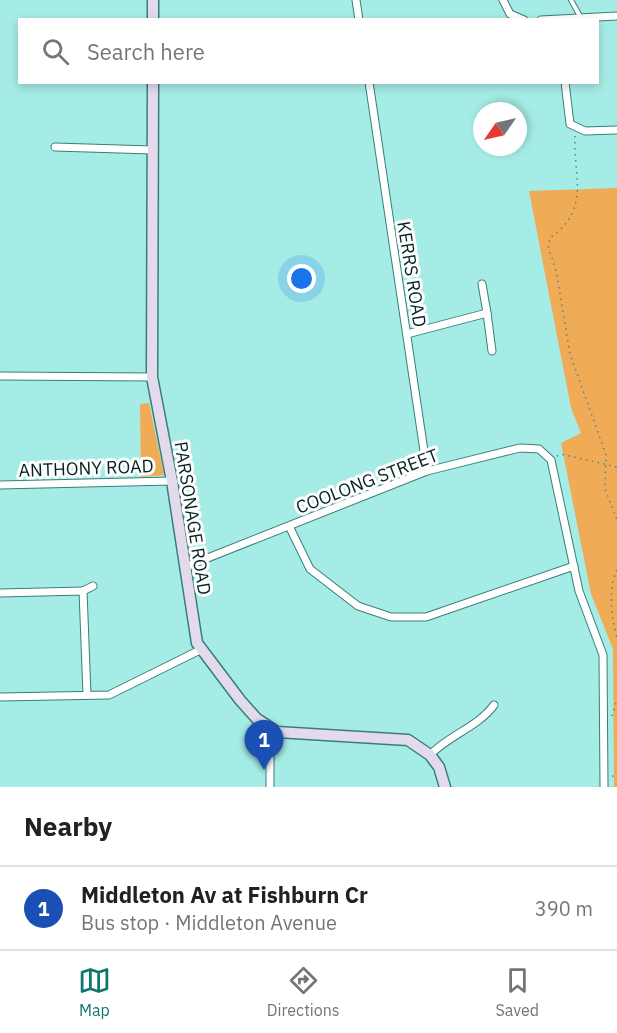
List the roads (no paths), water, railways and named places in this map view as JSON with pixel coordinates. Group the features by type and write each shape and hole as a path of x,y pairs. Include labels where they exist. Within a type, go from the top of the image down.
{"street":[{"path":"153,0 153,18"},
{"path":"356,0 359,18"},
{"path":"503,0 510,14 519,18"},
{"path":"581,18 617,16"},
{"name":"PARSONAGE ROAD","path":"153,84 152,377 172,481 195,637 200,650 257,719 277,732"},
{"name":"KERRS ROAD","path":"369,84 427,471"},
{"path":"565,84 570,124 585,131 617,130"},
{"path":"55,147 152,150"},
{"path":"482,284 492,351"},
{"path":"406,334 487,313"},
{"path":"0,376 152,377"},
{"name":"COOLONG STREET","path":"185,567 290,528 427,471 520,448 539,449 551,460 574,566"},
{"name":"ANTHONY ROAD","path":"0,485 172,481"},
{"path":"290,528 310,569 358,606 391,617 426,617 574,566 582,601 603,655 604,787"},
{"path":"0,593 83,591 93,586"},
{"path":"83,591 87,695"},
{"path":"0,697 109,695 200,650"},
{"path":"430,754 446,739 484,717 494,705"},
{"path":"270,787 270,753 277,732 398,737 416,744 430,754 439,767 446,787"}],"lane":[{"path":"571,0 581,18"}],"place":[{"name":"Middleton Av at Fishburn Cr","path":"264,770"}]}
